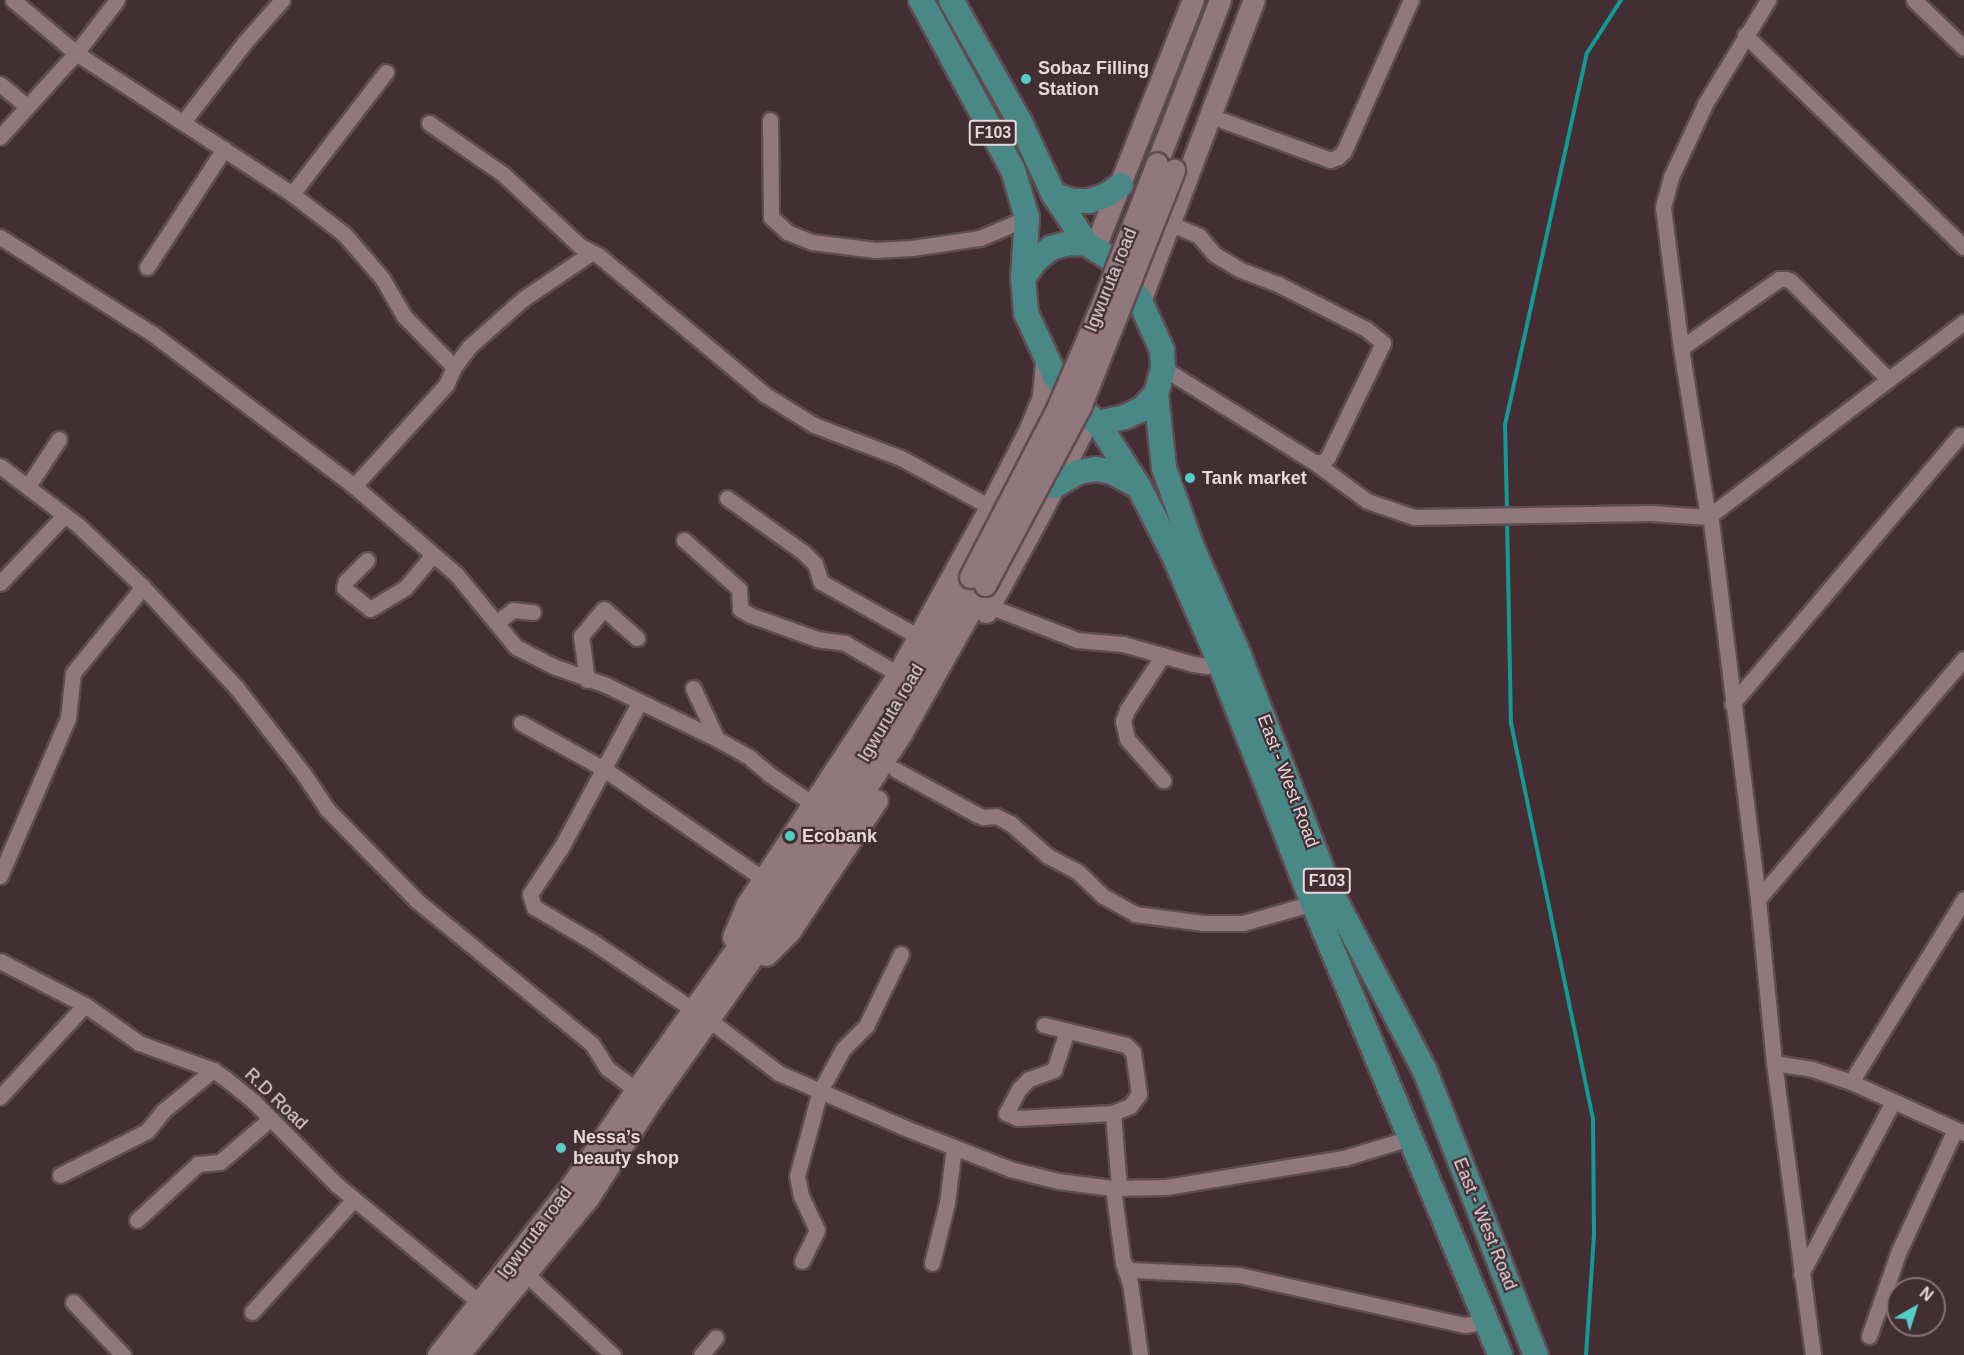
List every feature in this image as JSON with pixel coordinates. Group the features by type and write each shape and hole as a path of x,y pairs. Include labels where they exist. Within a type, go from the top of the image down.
{"main road":[{"name":"F103","path":"921,0 967,82 1012,171 1027,218 1023,278"},
{"name":"F103","path":"951,0 1019,120 1054,195 1091,245"},
{"path":"1091,245 1121,185 1193,0"},
{"name":"Igwuruta road","path":"1165,167 1220,0"},
{"name":"Igwuruta road","path":"458,1355 636,1090 700,1014 728,976 783,883 977,581 1057,409 1239,0"},
{"path":"1140,301 1208,115 1254,0"},
{"path":"1054,195 1074,201 1089,201 1107,195 1121,185"},
{"path":"1070,243 1091,245 1111,259 1140,301 1162,350 1163,368 1156,394 1142,410 1125,417 1094,419 1075,404 1046,359 1026,313 1023,278 1035,261 1051,248 1070,243"},
{"path":"728,976 747,904 898,674 990,507 1030,429 1043,396 1046,359"},
{"name":"East - West Road","path":"1156,394 1164,468 1192,547 1238,653 1313,903 1500,1355"},
{"path":"728,976 790,931 896,770 1054,486 1094,419"},
{"name":"East - West Road","path":"1094,419 1140,487 1175,558 1219,661 1330,890 1425,1071 1536,1355"},
{"path":"1054,486 1078,472 1096,469 1112,472 1140,487"},
{"name":"Igwuruta road","path":"438,1355 526,1274 588,1198 650,1102 700,1014"}],"street":[{"path":"13,0 76,52 292,194 344,234 382,278 404,316 454,367"},
{"path":"0,137 76,52 117,0"},
{"path":"183,122 245,42 282,0"},
{"path":"1208,115 1330,160 1338,157 1344,151 1411,0"},
{"path":"1768,0 1745,34 1689,136 1665,197 1663,216 1681,348 1708,517 1711,519 1732,704 1758,899 1774,1063 1813,1355"},
{"path":"1914,0 1964,48"},
{"path":"1745,34 1964,247"},
{"path":"292,194 386,72"},
{"path":"0,84 26,106"},
{"path":"770,120 771,217 787,232 812,242 875,250 912,248 980,238 1027,218"},
{"path":"429,123 503,174 524,196 591,254 598,255 764,394 814,425 901,458 990,507"},
{"path":"147,267 224,149"},
{"path":"1170,223 1199,236 1214,254 1241,270 1278,284 1381,339 1382,348 1335,444 1323,462 1314,462"},
{"path":"0,237 153,334 354,486 456,574 516,647 586,680 606,685 639,704 717,739 749,757 769,774 813,804"},
{"path":"354,486 446,385 454,367 470,346 523,299 591,254"},
{"path":"1681,348 1779,279 1785,279 1791,281 1888,379"},
{"path":"1163,368 1314,462 1367,501 1414,516 1650,513 1708,517 1964,322"},
{"path":"1732,704 1960,435"},
{"path":"28,486 59,439"},
{"path":"0,466 79,525 143,587 236,687 303,773 327,809 416,900 592,1044 607,1068 636,1090"},
{"path":"727,498 803,552 815,564 821,582 919,638"},
{"path":"0,583 64,516"},
{"path":"684,540 739,589 740,609 750,615 817,639 844,643 898,674"},
{"path":"367,560 343,585 370,609 405,588 433,555"},
{"path":"0,876 68,718 74,673 143,587"},
{"path":"989,606 1013,618 1077,640 1123,644 1207,666 1219,661"},
{"path":"586,680 581,636 604,609 637,638"},
{"path":"497,622 513,610 533,612"},
{"path":"1163,655 1126,710 1123,721 1127,739 1163,780"},
{"path":"1758,899 1964,659"},
{"path":"693,688 717,739"},
{"path":"639,704 562,846 530,894 534,907 593,942 700,1014 779,1073 954,1147 1010,1168 1048,1179 1116,1188 1166,1187 1260,1174 1344,1158 1410,1138"},
{"path":"521,723 604,770 765,879"},
{"path":"896,770 976,814 983,817 996,816 1010,823 1048,856 1078,872 1103,896 1135,914 1203,923 1243,924 1313,903"},
{"path":"1851,1082 1964,899"},
{"path":"802,1261 817,1230 801,1196 797,1176 820,1091 849,1040 866,1026 901,954"},
{"name":"R.D Road","path":"0,961 85,1005 140,1043 213,1070 253,1101 354,1199 487,1309"},
{"path":"0,1097 85,1005"},
{"path":"1044,1026 1067,1031 1126,1045 1133,1052 1139,1094 1130,1106 1113,1113 1017,1118 1006,1113 1025,1082 1057,1066 1067,1031"},
{"path":"1774,1063 1812,1069 1851,1082 1960,1131 1899,1251 1869,1336"},
{"path":"60,1175 147,1131 163,1112 213,1070"},
{"path":"1801,1274 1893,1102"},
{"path":"1113,1113 1116,1188 1124,1266 1130,1283 1140,1355"},
{"path":"136,1220 198,1164 220,1162 270,1119"},
{"path":"932,1263 947,1203 954,1147"},
{"path":"252,1312 354,1199"},
{"path":"1124,1266 1136,1270 1239,1275 1466,1325 1487,1321"},
{"path":"526,1274 614,1355"},
{"path":"74,1302 123,1355"},
{"path":"701,1355 716,1337"}],"waterway":[{"path":"1507,511 1505,425 1587,53 1621,0"},
{"path":"1507,518 1511,723 1593,1118 1594,1235 1586,1355"}],"place":[{"name":"Sobaz Filling Station","path":"1026,79"},
{"name":"Tank market","path":"1190,478"},
{"name":"Ecobank","path":"790,836"},
{"name":"Nessa’s beauty shop","path":"561,1148"}]}
